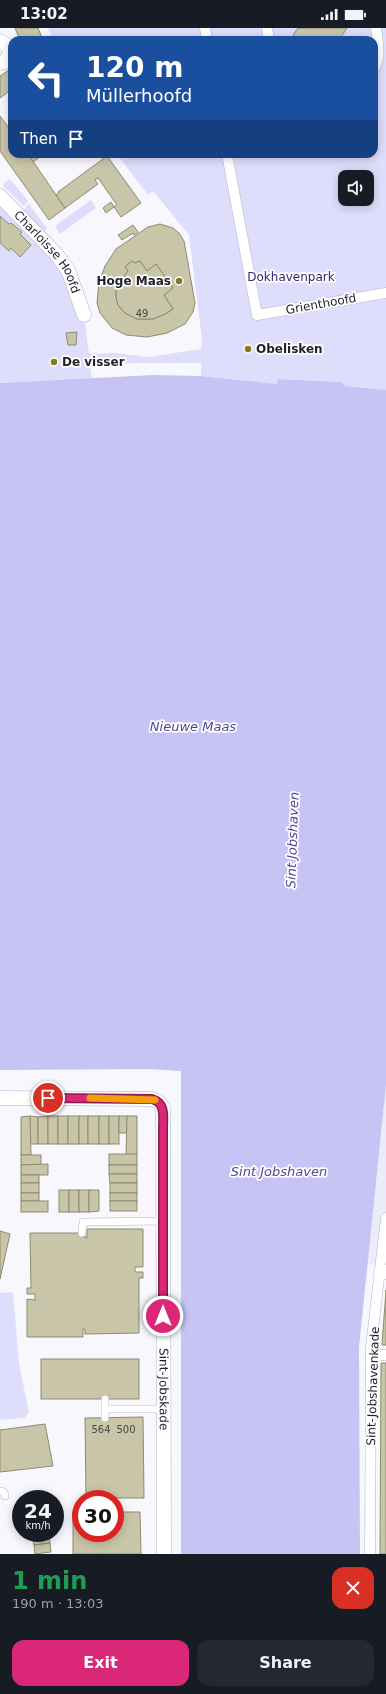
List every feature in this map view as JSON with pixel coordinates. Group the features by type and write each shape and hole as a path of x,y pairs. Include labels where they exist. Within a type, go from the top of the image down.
{"street":[{"path":"378,42 378,58"},
{"path":"0,63 5,62 8,57"},
{"name":"Grienthoofd","path":"228,158 257,315 386,293"},
{"name":"Charloisse Hoofd","path":"0,196 57,255 68,270 84,315"},
{"name":"Sint-Jobskade","path":"0,1098 152,1099 161,1104 163,1112 164,1221 164,1554"},
{"name":"Sint-Jobshavenkade","path":"370,1554 371,1355 383,1272 386,1218"},
{"path":"371,1355 386,1355"}],"lane":[{"path":"82,1233 83,1222 164,1221"},
{"path":"105,1399 105,1418"},
{"path":"105,1409 164,1409"}],"shaded area":[{"path":"386,1085 386,1265 367,1264"}],"green space":[{"name":"Dokhavenpark","path":"48,28 386,28 386,390 345,386 341,382 278,379 277,384 201,376 201,363 135,363 90,366 92,379 0,383 0,196 57,255 84,315 89,354 115,353 148,357 201,349 202,339 189,235 153,191 148,195 120,158 378,158 378,36 51,36"},
{"path":"10,179 28,201 24,206 4,187 3,184"},
{"path":"91,200 96,208 60,234 55,226"},
{"path":"29,204 47,228 43,232 23,210"},
{"path":"0,1293 13,1293 19,1363 29,1413 24,1418 0,1420"}],"water":[{"path":"153,375 201,376 277,384 277,379 341,382 345,386 386,390 386,1085 359,1347 360,1554 181,1554 181,1071 149,1069 0,1070 0,383"}],"building":[{"path":"15,28 38,28 41,36 18,36"},
{"path":"298,28 347,28 342,36 293,35"},
{"path":"8,71 8,92 0,98 0,76"},
{"path":"0,116 8,127 8,158 31,158 65,208 49,220 0,151"},
{"path":"30,158 38,158 33,162"},
{"path":"104,158 108,158 141,203 121,217 114,207 117,205 98,178 95,180 98,184 65,208 56,195 59,193 58,192"},
{"path":"111,202 114,207 106,213 103,208"},
{"path":"0,216 22,232 20,234 31,245 20,257 11,248 9,251 0,243"},
{"name":"Hoge Maas","path":"160,224 173,228 179,233 184,241 195,303 193,312 185,324 167,333 147,337 126,335 112,328 100,313 97,303 99,282 105,266 116,249 148,227","holes":["132,261 135,263 140,261 147,271 156,264 173,288 164,295 173,309 153,319 137,319 125,313 118,305 116,291 128,271 125,267"]},
{"path":"133,225 138,232 134,235 133,233 122,240 118,235"},
{"path":"132,261 135,263 140,261 147,271 156,264 173,288 164,295 173,309 153,319 137,319 125,313 118,305 116,291 128,271 125,267"},
{"path":"77,332 76,345 68,345 66,333"},
{"path":"30,1116 38,1117 38,1144 30,1144"},
{"path":"30,1116 31,1155 21,1155 21,1117"},
{"path":"48,1116 48,1144 38,1144 38,1117"},
{"path":"48,1116 58,1116 58,1144 48,1144"},
{"path":"58,1116 68,1116 68,1144 58,1144"},
{"path":"68,1116 79,1116 79,1144 68,1144"},
{"path":"79,1116 88,1116 88,1144 79,1144"},
{"path":"88,1116 99,1116 99,1144 88,1144"},
{"path":"99,1116 109,1116 109,1144 99,1144"},
{"path":"109,1116 119,1116 119,1144 109,1144"},
{"path":"119,1116 127,1116 127,1133 119,1133"},
{"path":"127,1116 137,1116 137,1154 126,1155"},
{"path":"109,1154 137,1154 137,1165 109,1165"},
{"path":"21,1155 41,1155 41,1165 21,1165"},
{"path":"48,1164 48,1175 21,1175 21,1165"},
{"path":"109,1165 137,1165 137,1174 109,1174"},
{"path":"109,1174 137,1174 137,1183 110,1183"},
{"path":"21,1175 39,1175 39,1183 21,1183"},
{"path":"21,1183 39,1183 39,1193 21,1193"},
{"path":"110,1183 137,1183 137,1193 110,1193"},
{"path":"59,1190 69,1190 69,1212 59,1212"},
{"path":"69,1190 79,1190 79,1212 69,1212"},
{"path":"79,1190 89,1190 89,1212 79,1212"},
{"path":"89,1190 99,1190 99,1211 89,1212"},
{"path":"21,1193 39,1193 39,1201 21,1201"},
{"path":"110,1193 137,1193 137,1201 110,1201"},
{"path":"21,1201 48,1201 48,1212 21,1212"},
{"path":"110,1201 137,1201 137,1211 110,1211"},
{"path":"87,1229 143,1229 143,1267 135,1267 135,1272 143,1272 143,1278 139,1278 139,1333 85,1334 85,1329 83,1329 83,1337 27,1337 27,1299 35,1300 35,1294 27,1294 27,1288 31,1288 30,1233 85,1233 85,1238 87,1238"},
{"path":"0,1231 10,1234 0,1279"},
{"path":"386,1290 386,1345 382,1345"},
{"path":"41,1359 139,1359 139,1399 41,1399"},
{"path":"381,1363 386,1363 386,1554 380,1554"},
{"path":"143,1417 144,1498 124,1498 124,1490 86,1490 85,1418"},
{"path":"45,1424 53,1466 0,1472 0,1430"},
{"path":"124,1512 140,1512 141,1554 73,1554 73,1542 124,1542"},
{"path":"34,1542 50,1542 50,1543 34,1545"},
{"path":"50,1543 51,1552 35,1554 34,1545"}],"slow traffic":[{"path":"90,1098 155,1100"}],"place":[{"name":"Hoge Maas","path":"179,281"},
{"name":"Obelisken","path":"248,349"},
{"name":"De visser","path":"54,362"}],"route":[{"path":"48,1098 152,1099 161,1104 163,1112 163,1316"}],"water label":[{"name":"Nieuwe Maas","path":"193,726"},
{"name":"Sint Jobshaven","path":"292,840"},
{"name":"Sint Jobshaven","path":"279,1171"}]}
